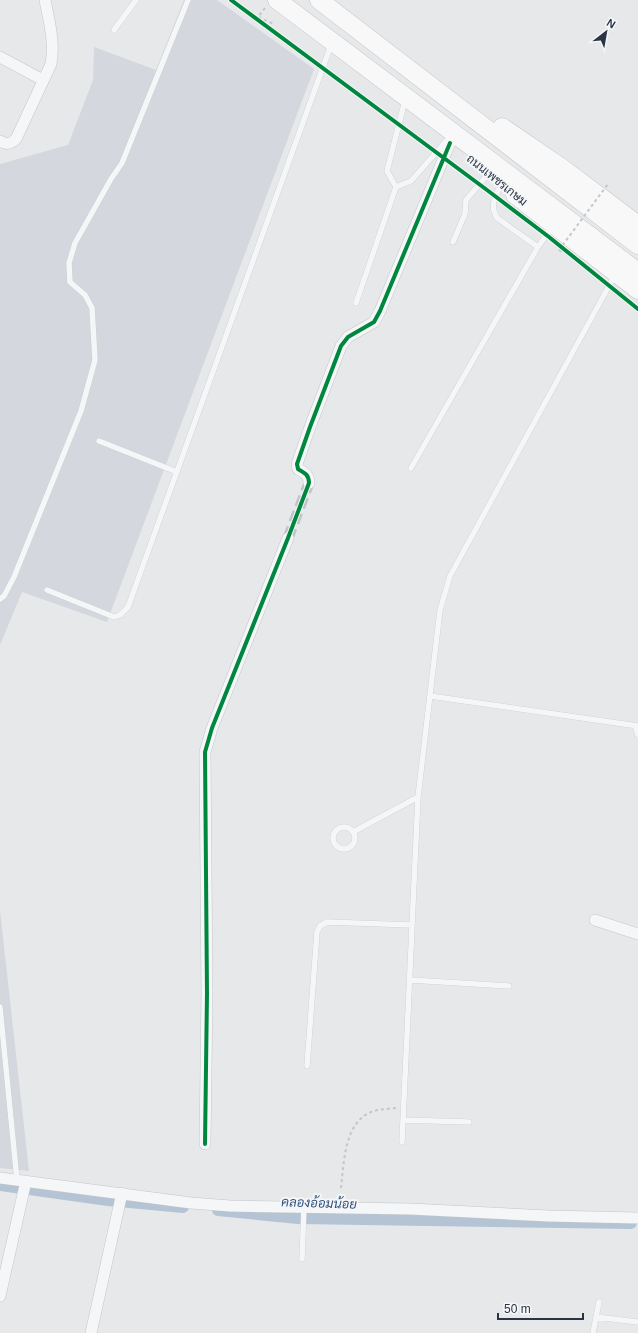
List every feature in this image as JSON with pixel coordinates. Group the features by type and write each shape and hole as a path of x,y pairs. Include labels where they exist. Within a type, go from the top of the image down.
{"main road":[{"name":"ถนนเพชรเกษม","path":"277,0 362,63 447,130 638,272"},
{"path":"319,0 638,245"},
{"name":"ถนนเพชรเกษม","path":"362,63 404,104 495,179 550,230 616,273 638,290"},
{"path":"406,67 531,146 638,225"}],"street":[{"path":"0,141 6,144 11,143 16,139 51,64 53,52 51,30 45,0"},
{"path":"0,57 43,80"},
{"path":"309,483 309,477 298,469 297,464 341,346 348,337 374,322 380,311 449,141"},
{"path":"205,1144 207,993 205,752 212,728 288,538"},
{"path":"595,920 638,934"},
{"path":"0,1178 23,1185 121,1199 222,1206 305,1211 410,1209 549,1216 638,1218"},
{"path":"0,1296 23,1185"},
{"path":"91,1333 121,1199"}],"lane":[{"path":"114,30 136,0"},
{"path":"0,599 4,596 14,577 72,432 87,392 95,360 92,308 85,295 70,282 69,263 75,243 111,179 122,163 188,0"},
{"path":"47,590 114,617 120,615 128,607 332,41"},
{"path":"356,303 396,187 387,171 404,104"},
{"path":"396,187 411,181 449,141"},
{"path":"453,242 465,214 466,200 495,179"},
{"path":"495,179 492,211 497,218 538,247"},
{"path":"411,468 538,247 550,230"},
{"path":"402,1142 418,797 440,610 450,576 616,273"},
{"path":"99,441 177,472"},
{"path":"430,696 636,726 638,735"},
{"path":"353,832 418,797"},
{"path":"346,827 353,832 355,840 350,847 342,849 334,845 332,836 337,829 346,827"},
{"path":"307,1066 317,932 320,926 327,922 412,925"},
{"path":"410,980 509,986"},
{"path":"0,1007 23,1185"},
{"path":"403,1120 469,1122"},
{"path":"302,1259 305,1211"},
{"path":"593,1333 599,1302"},
{"path":"596,1317 638,1322"}],"path":[{"path":"257,18 274,24"},
{"path":"257,18 268,27"},
{"path":"559,250 608,184"},
{"path":"550,230 572,255"},
{"path":"341,1188 348,1138 359,1121 371,1113 384,1109 404,1108"}],"shaded area":[{"path":"184,0 217,0 314,69 107,622 22,592 0,645 0,164 68,145 93,80 94,47 156,70"},
{"path":"0,911 29,1171 0,1168"}],"waterway":[{"name":"คลองอ้อมน้อย","path":"0,1185 108,1200 183,1207"},
{"name":"คลองอ้อมน้อย","path":"218,1210 298,1218 631,1223"}],"tunnel":[{"path":"288,538 309,483"}],"cycle path":[{"path":"231,0 549,237 638,309"},
{"path":"205,1144 207,993 205,752 212,728 309,483 307,476 298,469 297,464 341,346 348,337 374,322 380,311 450,143"}]}
